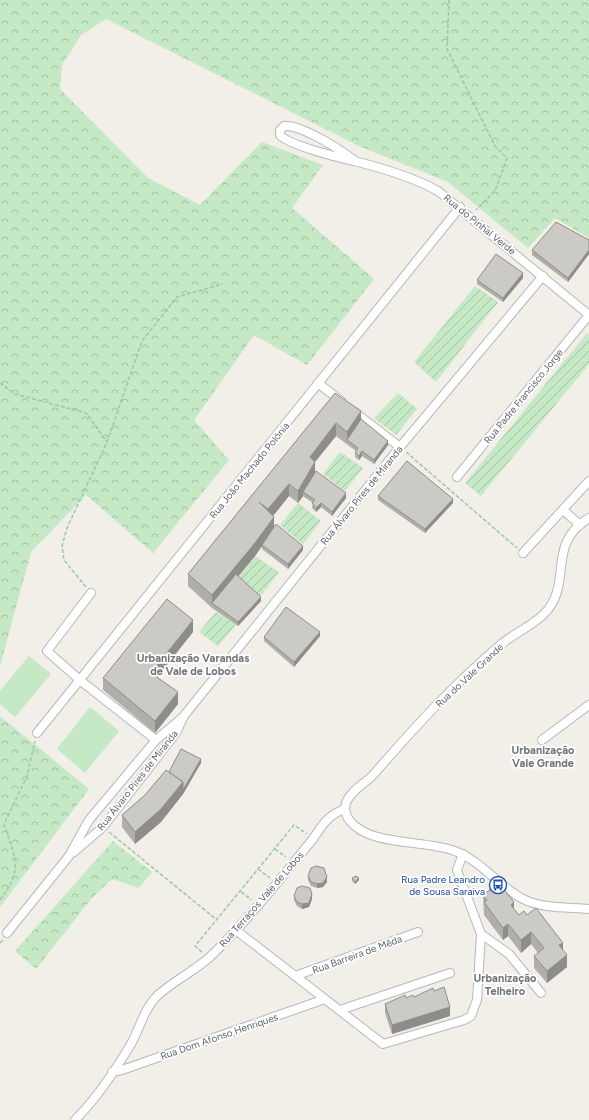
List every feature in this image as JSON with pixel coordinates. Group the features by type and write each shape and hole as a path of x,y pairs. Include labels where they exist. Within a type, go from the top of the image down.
{"street":[{"path":"284,126 294,127 322,140 355,161 338,158 287,140 280,135 280,130 284,126"},
{"name":"Rua do Pinhal Verde","path":"355,161 428,185 460,207 589,315"},
{"name":"Rua João Machado Polónia","path":"37,733 460,207"},
{"name":"Rua Álvaro Pires de Miranda","path":"7,933 69,856 89,820 156,740 183,717 400,447 543,276"},
{"name":"Rua Padre Francisco Jorge","path":"458,477 589,315"},
{"path":"318,384 400,447"},
{"path":"523,553 589,481"},
{"path":"563,510 580,524"},
{"name":"Rua do Vale Grande","path":"345,809 347,800 354,791 372,776 409,732 500,645 531,624 548,610 557,593 563,548 571,532 589,518"},
{"path":"91,593 47,651 156,740"},
{"path":"542,740 589,705"},
{"name":"Rua Álvaro Pires de Miranda","path":"69,856 103,827 176,734 183,717"},
{"path":"345,809 350,821 356,827 368,833 384,838 451,850 463,854 525,900 547,906 589,908"},
{"name":"Rua Terraços Vale de Lobos","path":"76,1120 91,1103 112,1072 131,1043 149,1006 158,995 209,958 237,931 313,839 330,816 345,809"},
{"path":"237,931 383,1044 464,1020 471,1016 477,1000 481,934 457,870 463,854"},
{"name":"Rua Barreira de Mêda","path":"295,976 418,932"},
{"path":"481,934 509,954 541,993"},
{"path":"340,1010 450,972"},
{"name":"Rua Dom Afonso Henriques","path":"112,1072 122,1070 324,999"}],"path":[{"path":"450,0 447,49 495,146 507,158 495,191 470,216"},
{"path":"91,593 64,560 62,546 67,528 107,442 142,341 177,297 223,284"},
{"path":"0,383 14,394 86,413 107,442"},
{"path":"400,447 523,553"},
{"path":"0,900 14,879 16,866 13,849 4,824 27,776 37,733"},
{"path":"209,958 195,946 241,892 294,825 313,839"},
{"path":"103,827 217,920"},
{"path":"275,849 293,863"},
{"path":"258,869 277,883"},
{"path":"241,892 258,905"}],"green space":[{"path":"0,0 589,0 589,238 555,218 528,248 448,182 361,147 106,19 81,35 62,65 60,89 148,178 200,205 262,142 323,165 292,208 374,279 307,365 254,335 194,420 229,460 153,553 86,495 31,552 0,666"},
{"path":"475,286 498,302 436,382 414,362"},
{"path":"587,333 589,335 589,364 481,496 465,483"},
{"path":"398,393 417,409 396,435 374,418"},
{"path":"340,452 363,468 345,491 323,474"},
{"path":"298,503 321,521 303,544 280,525"},
{"path":"255,556 279,572 260,597 239,577"},
{"path":"216,612 236,625 218,646 199,632"},
{"path":"29,656 51,674 15,717 0,704 0,691"},
{"path":"90,707 119,731 85,773 57,749"},
{"path":"0,716 89,789 0,907"},
{"path":"113,841 152,872 139,888 112,879 92,898 36,969 15,951"}],"building":[{"path":"556,222 589,240 589,250 568,278 532,250"},
{"path":"496,254 523,273 503,298 477,280"},
{"path":"335,393 361,411 347,432 336,423 310,457 315,462 298,491 289,484 268,509 259,502 274,517 255,543 212,595 188,574"},
{"path":"361,419 388,441 374,460 362,451 359,456 355,452 358,448 347,440"},
{"path":"407,461 453,499 425,529 378,496"},
{"path":"316,471 346,493 332,512 321,503 316,508 312,503 315,500 303,492"},
{"path":"276,524 303,546 288,564 262,545"},
{"path":"236,574 261,597 238,622 212,603"},
{"path":"167,599 193,620 151,673 178,692 155,721 103,678"},
{"path":"286,607 320,632 294,662 264,637"},
{"path":"181,749 201,759 183,790 183,782 169,772"},
{"path":"166,770 183,782 161,809 135,832 122,815 145,795"},
{"path":"316,866 324,868 327,877 323,883 317,884 311,882 308,876 311,868"},
{"path":"356,876 359,878 355,882 352,878"},
{"path":"500,884 514,902 511,905 519,915 524,911 527,915 536,908 563,943 559,945 567,955 547,971 534,956 544,948 531,932 521,940 508,924 503,928 484,902 487,900 483,895"},
{"path":"302,886 310,888 312,894 309,903 302,904 297,902 294,896 297,888"},
{"path":"444,987 450,1007 392,1025 385,1004 405,995 406,998 413,995 414,997 433,988 434,991"}],"place":[{"name":"Rua Padre Leandro de Sousa Saraiva","path":"498,885"}],"district":[{"name":"Urbanização Varandas de Vale de Lobos","path":"193,664"},
{"name":"Urbanização Vale Grande","path":"543,756"},
{"name":"Urbanização Telheiro","path":"505,984"}]}
